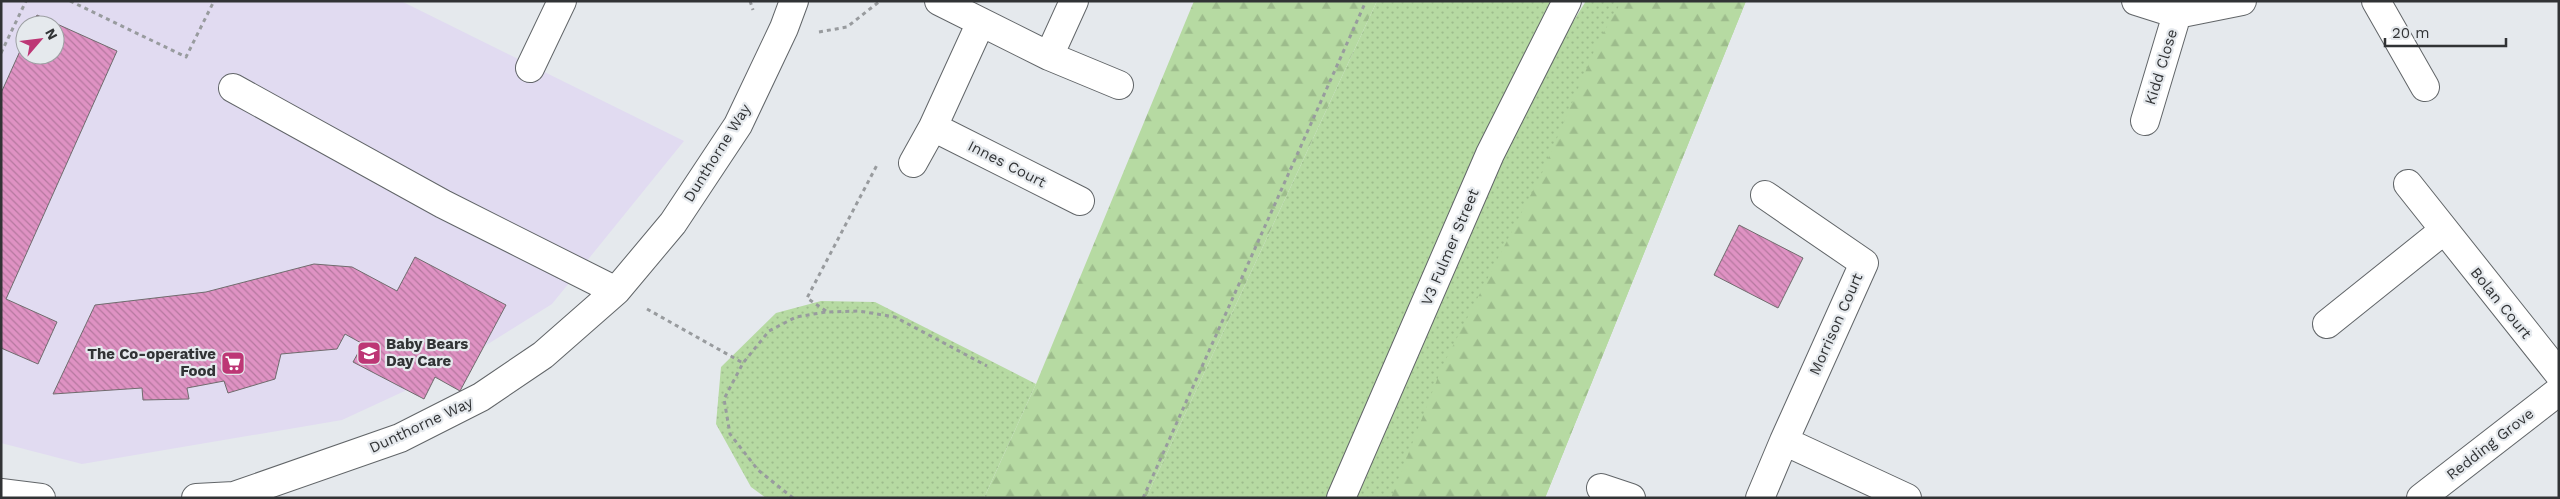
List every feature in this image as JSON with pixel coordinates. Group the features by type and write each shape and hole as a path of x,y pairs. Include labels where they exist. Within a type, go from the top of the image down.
{"street":[{"path":"530,68 562,1"},
{"name":"Dunthorne Way","path":"196,498 234,497 400,438 481,397 543,355 616,291 673,223 738,125 784,28 794,1"},
{"path":"939,1 1049,56 1119,85"},
{"path":"1049,56 1074,1"},
{"name":"V3 Fulmer Street","path":"1341,498 1490,154 1567,1"},
{"name":"Kidd Close","path":"2136,1 2177,14 2242,1"},
{"path":"2376,1 2424,86"},
{"name":"Kidd Close","path":"2144,121 2177,14"},
{"path":"913,164 933,127 980,22"},
{"path":"234,88 443,204 616,291"},
{"name":"Innes Court","path":"933,127 1080,200"},
{"name":"Bolan Court","path":"2408,184 2443,231 2559,374"},
{"name":"Morrison Court","path":"1760,498 1784,440 1864,263 1765,195"},
{"path":"2327,324 2443,231"},
{"name":"Redding Grove","path":"2421,498 2559,391"},
{"path":"1784,440 1907,498"},
{"path":"1601,488 1631,498"},
{"path":"1,493 41,498"}],"path":[{"path":"1,53 26,1"},
{"path":"70,1 186,57 214,1"},
{"path":"1143,498 1366,1"},
{"path":"826,312 807,298 877,165 913,164"},
{"path":"616,291 743,363"},
{"path":"793,498 758,470 730,434 724,399 743,363 769,330 796,317 826,312 859,311 895,317 987,366"}],"shaded area":[{"path":"1,1 401,1 684,141 552,304 435,377 342,420 82,464 1,443"}],"green space":[{"path":"1194,1 1377,1 1146,498 984,498 1036,384"},
{"path":"1377,1 1556,1 1492,151 1586,1 1746,1 1545,498 1146,498"},
{"path":"1622,1 1746,1 1545,498 1391,498 1442,367 1543,171 1598,42"},
{"path":"821,301 875,302 1036,384 984,498 766,498 751,487 716,424 721,367 776,313"}],"building":[{"path":"65,28 117,51 6,299 57,322 38,364 1,348 1,93 15,62 15,65 65,65"},
{"path":"1739,225 1803,258 1778,308 1714,275"},
{"path":"415,257 506,305 460,391 435,377 424,399 353,362 363,344 345,334 337,349 281,354 275,379 228,393 224,381 187,388 189,399 143,400 142,388 53,394 95,305 206,292 314,264 352,267 397,291"}],"place":[{"name":"Baby Bears Day Care","path":"369,353"},
{"name":"The Co-operative Food","path":"233,363"}]}
